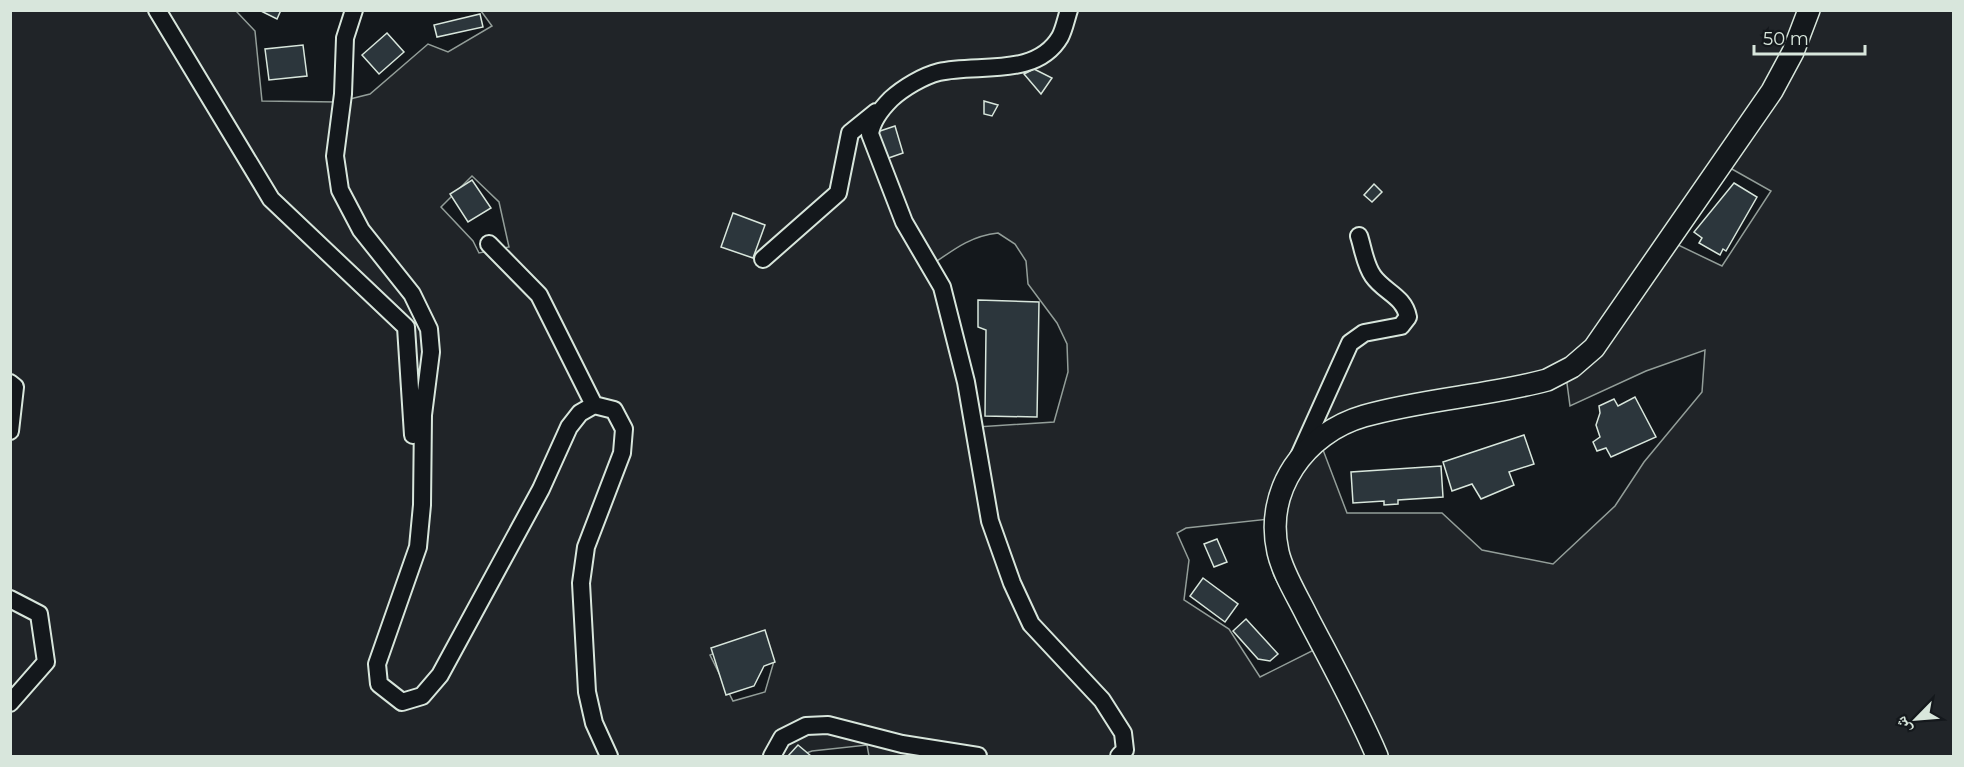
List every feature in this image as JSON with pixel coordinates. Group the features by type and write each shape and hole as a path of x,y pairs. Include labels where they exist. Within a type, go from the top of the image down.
{"main road":[{"path":"1377,756 1291,583 1278,552 1275,519 1282,486 1299,457 1327,431 1363,416 1547,380 1572,366 1587,354 1611,326 1772,91 1793,52 1809,10"}],"street":[{"path":"157,10 271,199 406,327 414,451 423,458"},
{"path":"354,10 345,38 343,94 335,156 340,190 361,230 412,294 429,329 431,352 423,415 418,547 376,664 380,684 402,702 422,696 440,675 541,489 569,427 580,413 594,405 614,410 624,429 622,453 586,547 581,583 587,692 594,723 609,756"},
{"path":"763,259 838,193 850,133 901,90 938,72 1014,66 1040,56 1060,38 1069,10"},
{"path":"884,106 872,125 873,146 904,222 942,287 966,381 990,521 1012,583 1031,624 1102,700 1123,733 1125,750 1119,756"},
{"path":"1299,457 1350,343 1364,333 1401,326 1408,317 1400,299 1385,291 1371,274 1359,236"},
{"path":"489,244 539,295 594,405"},
{"path":"10,383 15,387 10,431"},
{"path":"10,599 39,614 46,662 10,703"},
{"path":"772,756 782,738 806,726 828,725 902,744 978,756"}],"shaded area":[{"path":"10,11 236,11 255,31 262,101 338,102 370,94 428,44 448,52 492,26 481,11 1953,11 1953,756 869,756 867,745 812,751 798,756 11,756","holes":["1723,164 1771,191 1722,266 1676,244","472,176 499,202 509,247 479,253 473,241 441,207","998,233 1015,244 1026,261 1028,284 1057,323 1067,344 1068,372 1054,422 977,427 930,266 979,237","1705,350 1702,392 1644,462 1615,506 1553,564 1482,550 1442,513 1347,513 1320,442 1368,424 1419,415 1566,376 1570,406 1646,371","1269,519 1270,562 1274,576 1314,650 1260,677 1229,629 1184,600 1189,560 1177,533 1186,528","761,632 774,661 765,692 733,701 710,655"]}],"building":[{"path":"259,10 281,10 277,19"},
{"path":"480,14 483,27 437,37 434,25"},
{"path":"387,33 404,52 379,74 362,55"},
{"path":"303,45 307,76 269,80 265,49"},
{"path":"1034,69 1052,78 1041,94 1024,74"},
{"path":"984,101 998,105 992,116 984,114"},
{"path":"895,126 903,153 880,161 871,134"},
{"path":"472,180 491,208 468,222 450,194"},
{"path":"1734,183 1757,197 1726,251 1723,249 1720,255 1699,243 1702,238 1694,232"},
{"path":"1374,184 1382,192 1372,202 1364,195"},
{"path":"733,213 765,225 753,258 721,247"},
{"path":"978,300 1039,302 1037,417 985,416 986,330 978,327"},
{"path":"1635,397 1656,437 1611,457 1606,448 1597,451 1593,442 1600,437 1596,425 1600,413 1599,406 1614,399 1618,406"},
{"path":"1524,435 1534,464 1509,472 1514,485 1481,499 1472,484 1452,491 1443,462"},
{"path":"1441,466 1443,497 1398,500 1398,504 1384,505 1384,501 1353,503 1351,472"},
{"path":"1217,539 1227,562 1214,567 1204,544"},
{"path":"1203,578 1238,604 1225,622 1190,596"},
{"path":"1246,619 1278,654 1270,661 1258,659 1233,631"},
{"path":"765,630 775,662 764,666 754,686 726,695 711,648"},
{"path":"798,745 811,756 788,756"}]}
